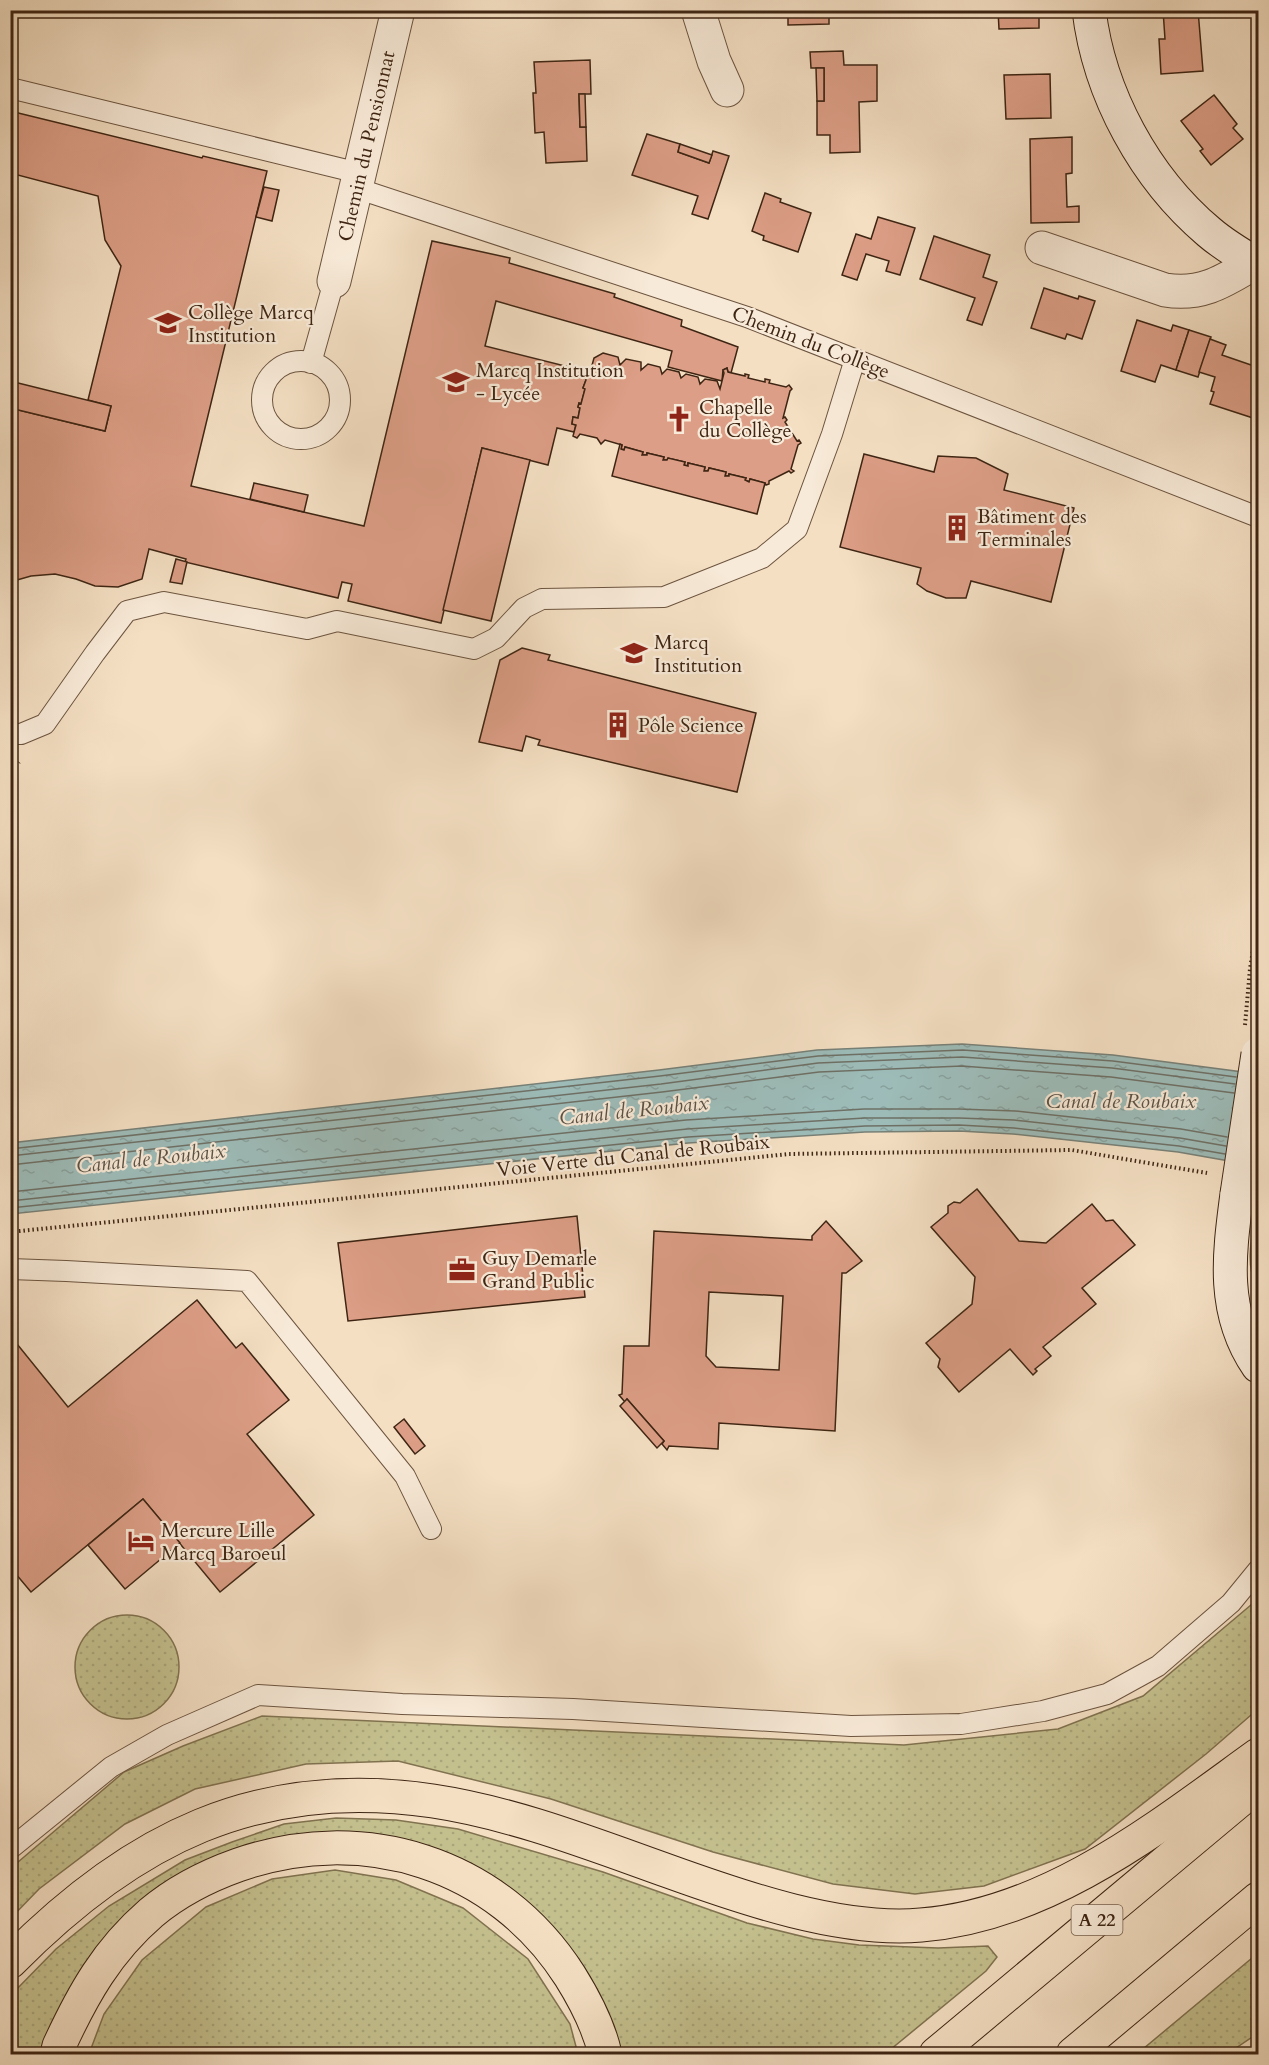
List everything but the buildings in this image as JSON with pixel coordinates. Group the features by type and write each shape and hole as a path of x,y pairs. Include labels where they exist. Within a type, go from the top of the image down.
{"highway":[{"path":"10,1962 67,1910 131,1862 184,1832 262,1805 328,1796 364,1795 433,1801 489,1813 539,1827 694,1880 836,1920 885,1926 920,1925 964,1919 1010,1905 1057,1885 1105,1859 1258,1755"},
{"name":"A 22","path":"936,2055 1258,1785"},
{"path":"57,2055 59,2046 89,1986 114,1951 152,1913 186,1889 222,1871 264,1856 302,1848 350,1847 393,1852 444,1869 492,1893 527,1923 556,1954 583,1997 602,2042 605,2055"},
{"path":"1073,2055 1258,1899"}],"street":[{"name":"Chemin du Pensionnat","path":"333,281 398,10"},
{"path":"698,10 714,61 727,90"},
{"path":"1042,248 1165,290 1180,292 1201,290 1256,264 1222,242 1190,215 1172,195 1140,149 1125,125 1104,76 1089,10"},
{"path":"1251,1042 1229,1255 1230,1277 1238,1322 1258,1366"},
{"path":"1230,1277 1258,1335"}],"lane":[{"name":"Chemin du Collège","path":"10,88 358,180 747,317 1258,517"},
{"path":"311,363 333,281"},
{"path":"10,734 21,734 45,724 127,610 164,602 307,629 337,621 474,649 496,638 524,608 542,599 664,597 762,558 797,529 832,434 855,359"},
{"path":"10,1269 66,1270 247,1281 405,1476 431,1529"},
{"path":"10,1849 111,1767 167,1735 258,1695 402,1704 573,1709 851,1725 961,1724 1043,1711 1107,1694 1158,1666 1231,1603 1258,1570"}],"path":[{"path":"1251,1042 1250,969 1258,919"},
{"name":"Voie Verte du Canal de Roubaix","path":"10,1232 789,1154 1072,1150 1212,1174"}],"shaded area":[{"path":"1258,1198 1258,1288 1253,1278 1250,1256"},
{"path":"1258,1599 1258,1709 1206,1754 1085,1849 984,1886 915,1894 833,1884 713,1852 551,1799 398,1761 306,1764 195,1789 125,1824 39,1889 11,1918 11,1868 124,1772 183,1746 262,1716 904,1745 1058,1729 1143,1696"},
{"path":"127,1615 147,1619 156,1624 170,1638 175,1647 179,1667 175,1687 170,1696 156,1710 147,1715 127,1719 107,1715 98,1710 84,1696 79,1687 75,1667 79,1647 84,1638 98,1624 107,1619"},
{"path":"336,1818 396,1820 458,1829 603,1872 747,1923 813,1939 859,1945 938,1948 988,1946 997,1957 986,1971 885,2054 620,2054 472,1868 217,1861 67,1997 41,2054 11,2054 11,1995 56,1949 109,1906 185,1860 284,1824"},
{"path":"335,1870 396,1880 463,1908 528,1959 570,2024 578,2054 89,2054 104,2014 142,1960 206,1907 272,1879"},
{"path":"1258,1953 1258,2033 1227,2054 1137,2054"}],"water":[{"name":"Canal de Roubaix","path":"962,1044 1113,1055 1258,1074 1258,1166 1178,1152 1013,1134 959,1131 865,1132 688,1143 11,1214 10,1143 817,1050"}],"place":[{"name":"Collège Marcq Institution","path":"168,323"},
{"name":"Marcq Institution - Lycée","path":"456,382"},
{"name":"Chapelle du Collège","path":"679,419"},
{"name":"Bâtiment des Terminales","path":"957,528"},
{"name":"Marcq Institution","path":"634,653"},
{"name":"Pôle Science","path":"618,725"},
{"name":"Guy Demarle Grand Public","path":"462,1270"},
{"name":"Mercure Lille Marcq Baroeul","path":"141,1541"}]}
